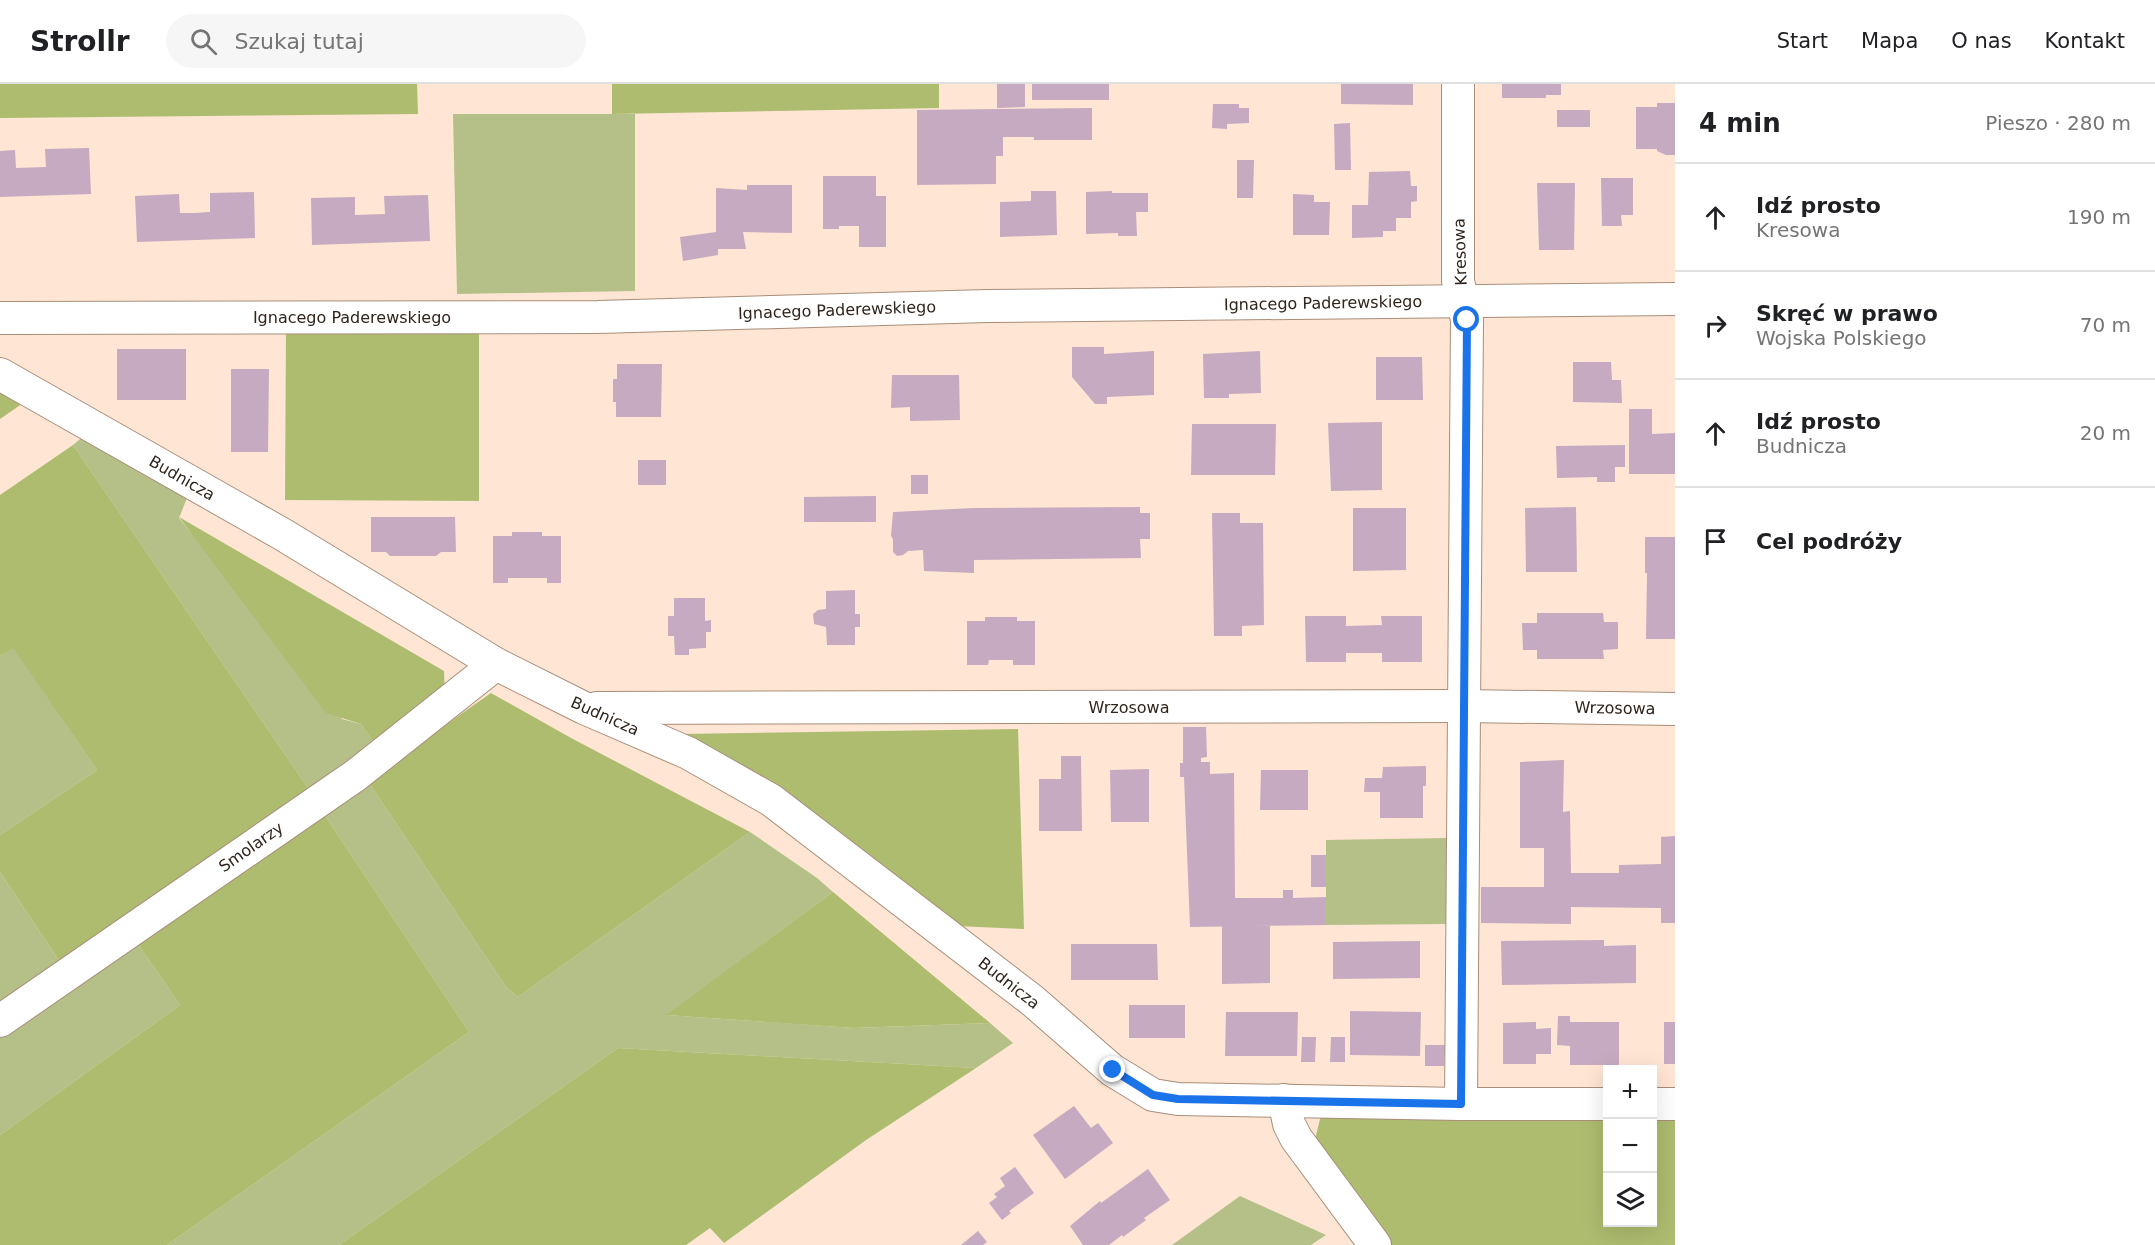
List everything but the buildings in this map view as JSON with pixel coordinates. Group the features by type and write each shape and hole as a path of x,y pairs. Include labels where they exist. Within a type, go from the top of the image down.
{"street":[{"name":"Kresowa","path":"1458,84 1458,281 1467,320 1461,1104"},
{"name":"Ignacego Paderewskiego","path":"0,318 598,317 988,306 1675,299"},
{"name":"Budnicza","path":"0,374 282,534 496,664 584,708 688,753 771,800 1033,1001 1113,1070 1153,1095 1178,1099 1603,1104"},
{"name":"Smolarzy","path":"0,1021 356,775 496,664"},
{"name":"Wrzosowa","path":"584,708 1463,706 1675,709"},
{"path":"1284,1100 1288,1124 1296,1138 1375,1245"},
{"path":"1657,1104 1675,1104"}],"green space":[{"path":"0,84 417,84 418,114 0,118"},
{"path":"612,84 939,84 939,108 612,114"},
{"path":"453,114 635,114 635,291 457,294"},
{"path":"286,329 479,331 479,501 285,500"},
{"path":"0,382 29,399 0,419"},
{"path":"86,434 189,493 179,518 342,719 361,724 375,745 310,791 73,445"},
{"path":"73,445 310,791 62,965 0,872 0,835 97,770 13,648 0,656 0,495"},
{"path":"179,517 444,671 445,696 375,745 361,724 326,713"},
{"path":"13,647 97,770 0,835 0,656"},
{"path":"491,693 571,738 750,832 518,997 506,987 367,780"},
{"path":"1018,729 1024,929 956,926 680,734"},
{"path":"367,780 506,987 518,997 750,832 817,878 833,892 667,1015 854,1028 990,1023 1013,1043 976,1068 618,1048 339,1245 167,1245 469,1032 322,811"},
{"path":"322,811 469,1032 167,1245 0,1245 0,1135 180,1005 136,941"},
{"path":"1447,838 1448,924 1326,925 1326,840"},
{"path":"0,872 62,965 0,1002"},
{"path":"833,892 990,1023 854,1028 666,1015"},
{"path":"136,941 180,1005 0,1135 0,1038"},
{"path":"618,1048 976,1068 866,1140 724,1243 710,1228 686,1245 339,1245"},
{"path":"1321,1115 1603,1119 1603,1227 1657,1227 1657,1119 1675,1120 1675,1245 1390,1245 1313,1148"},
{"path":"1240,1196 1326,1235 1311,1245 1172,1245"}],"route":[{"path":"1113,1070 1153,1095 1178,1099 1461,1104 1467,320"}]}
